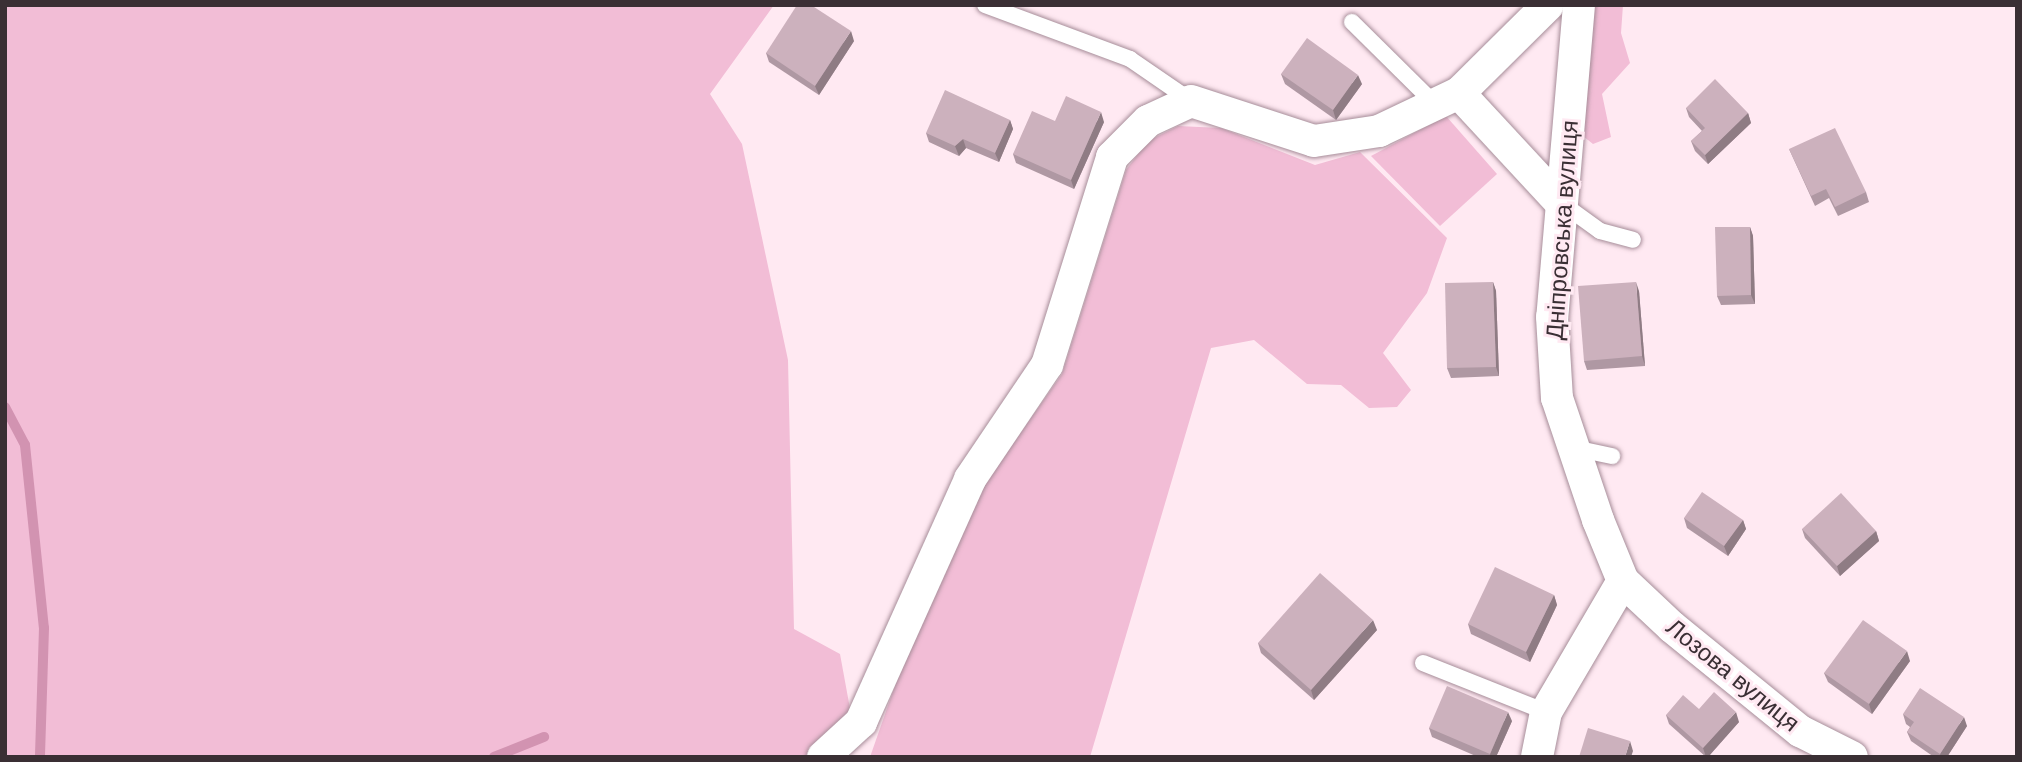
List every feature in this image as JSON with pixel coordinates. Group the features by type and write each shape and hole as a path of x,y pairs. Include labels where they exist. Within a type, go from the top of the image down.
{"street":[{"path":"823,757 860,722 970,480 1047,365 1112,157 1148,121 1192,101 1314,141 1379,131 1447,98 1548,5"},
{"name":"Дніпровська вулиця","path":"1579,5 1552,317 1557,398 1623,581"},
{"path":"1447,98 1560,202"},
{"path":"1536,757 1546,712 1623,581"},
{"name":"Лозова вулиця","path":"1623,581 1800,731 1852,757"}],"lane":[{"path":"985,5 1130,58 1192,101"},
{"path":"1352,22 1447,98"},
{"path":"1560,202 1600,231 1633,240"},
{"path":"1574,448 1612,456"},
{"path":"1423,663 1546,712"}],"shaded area":[{"path":"5,5 774,5 710,94 742,144 788,360 794,629 840,654 851,714 804,757 5,757"},
{"path":"1590,5 1623,5 1621,33 1630,63 1602,94 1611,137 1593,144 1578,132"},
{"path":"1446,116 1497,174 1440,226 1371,156"},
{"path":"1178,126 1221,128 1315,165 1360,152 1447,238 1427,293 1383,353 1411,390 1397,407 1369,408 1341,385 1307,384 1254,340 1211,348 1090,757 870,757 911,640 981,489 1062,374 1126,170 1148,141"}],"building":[{"path":"797,5 811,5 851,31 815,86 766,53"},
{"path":"1307,38 1358,75 1333,110 1281,74"},
{"path":"1715,79 1748,113 1705,155 1691,141 1705,128 1686,108"},
{"path":"945,90 1010,120 995,153 963,139 955,146 926,133"},
{"path":"1066,96 1101,112 1071,180 1013,154 1032,111 1055,121"},
{"path":"1835,128 1866,192 1835,207 1826,189 1811,196 1789,149"},
{"path":"1715,227 1750,227 1751,295 1717,296"},
{"path":"1493,282 1496,367 1447,368 1445,283"},
{"path":"1636,282 1642,356 1584,361 1578,286"},
{"path":"1702,492 1743,520 1724,546 1684,518"},
{"path":"1841,493 1876,531 1837,566 1802,529"},
{"path":"1495,567 1554,595 1526,652 1468,624"},
{"path":"1320,573 1373,620 1311,690 1258,643"},
{"path":"1863,620 1907,651 1869,704 1824,673"},
{"path":"1447,686 1508,712 1490,754 1429,728"},
{"path":"1920,688 1964,717 1940,754 1907,732 1914,722 1903,714"},
{"path":"1714,692 1736,712 1703,748 1666,715 1683,695 1699,709"},
{"path":"1588,728 1630,741 1625,757 1579,757"}],"waterway":[{"path":"5,407 25,445 44,628 40,757"},
{"path":"494,757 544,737"}]}
